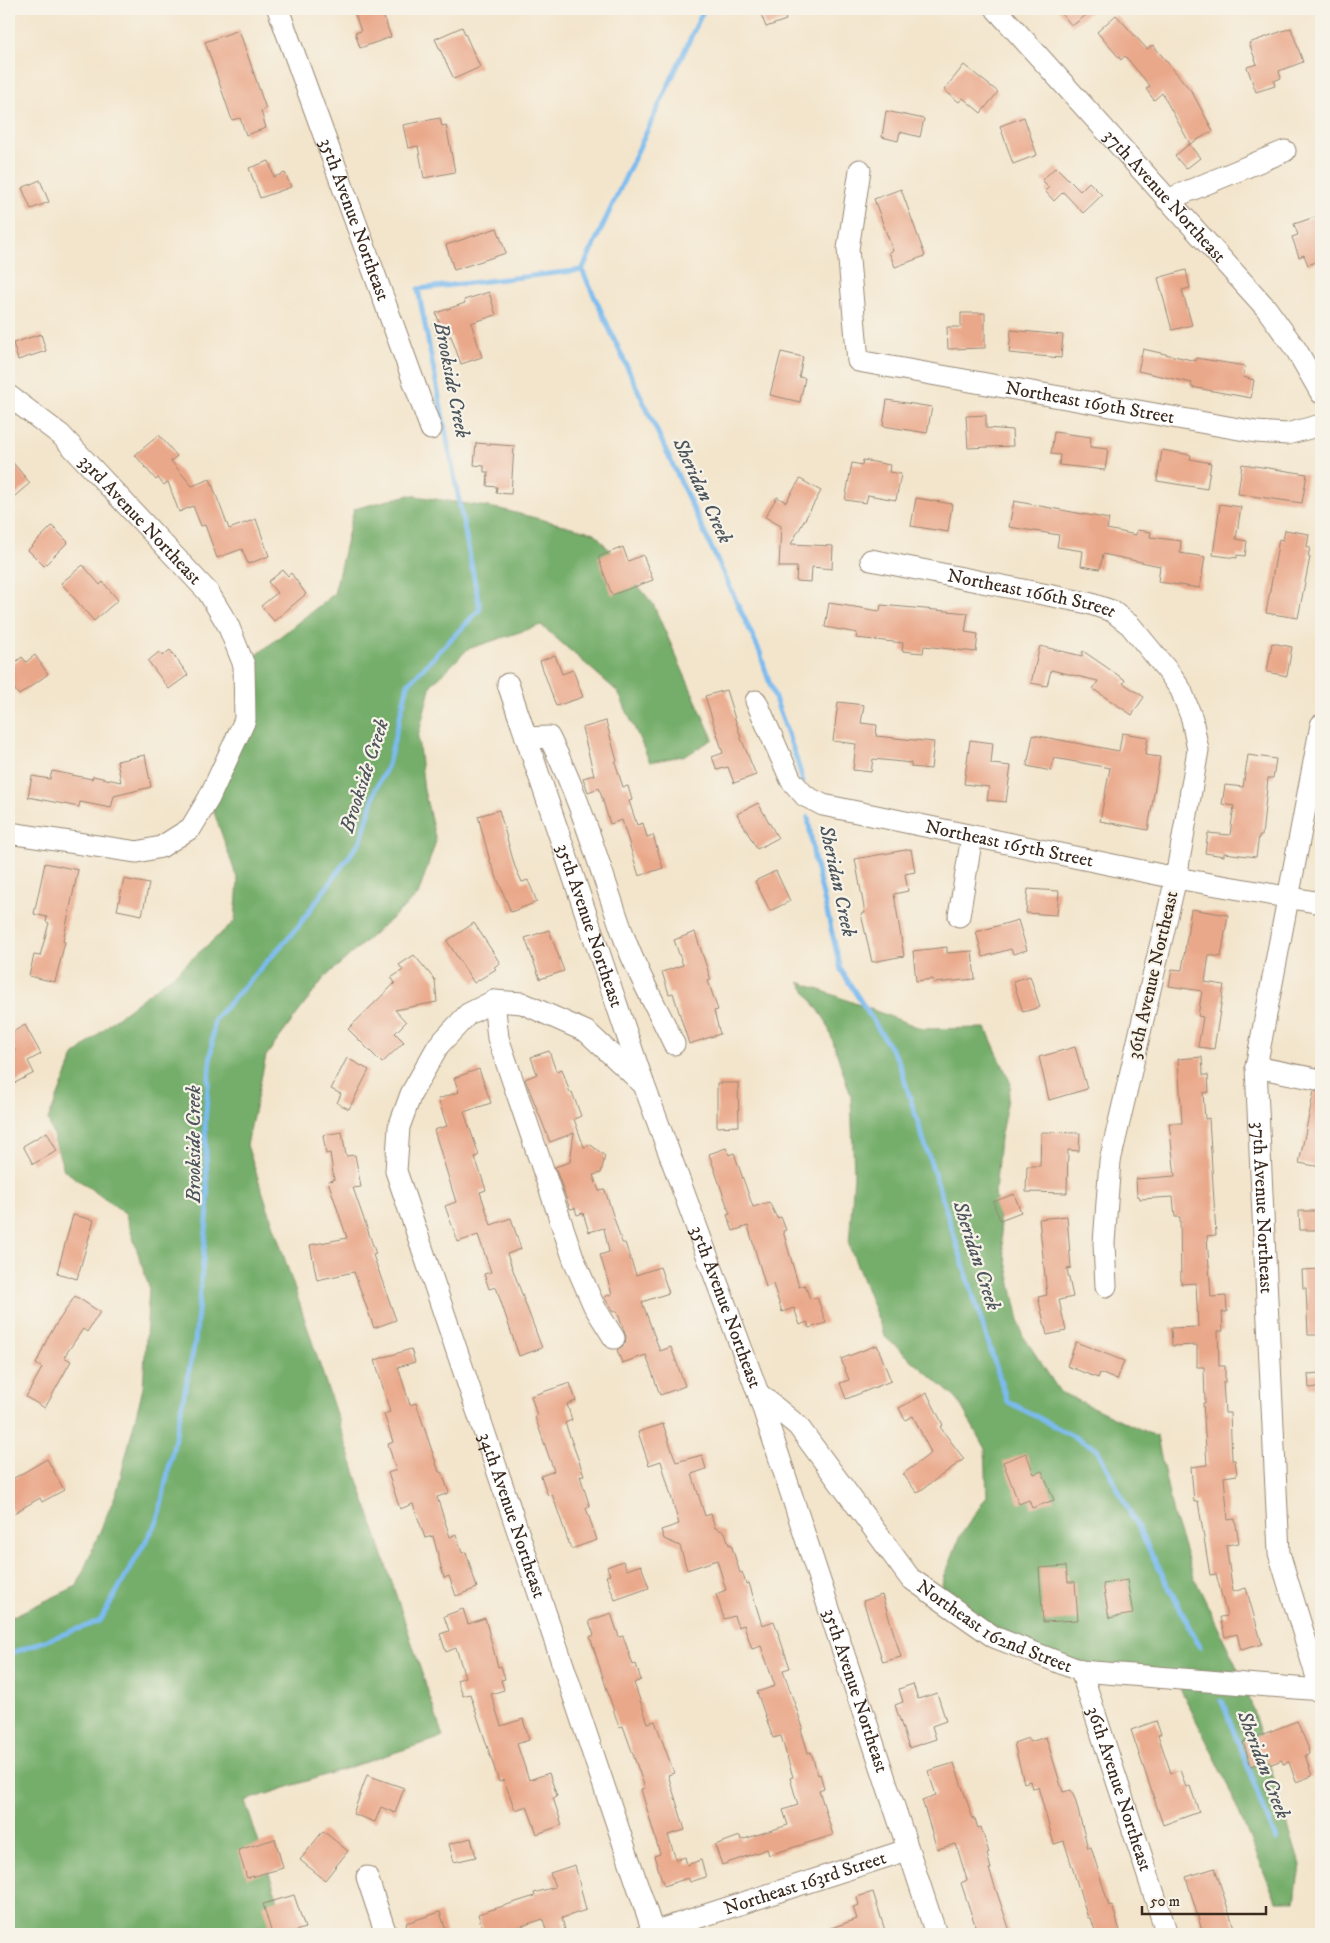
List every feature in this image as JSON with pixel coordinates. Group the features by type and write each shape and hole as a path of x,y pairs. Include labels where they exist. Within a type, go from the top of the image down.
{"street":[{"name":"35th Avenue Northeast","path":"278,9 431,428"},
{"name":"37th Avenue Northeast","path":"996,9 1266,308 1297,351 1321,393"},
{"path":"1167,200 1285,150"},
{"name":"Northeast 169th Street","path":"860,170 848,249 858,361 1256,432 1287,434 1321,426"},
{"name":"33rd Avenue Northeast","path":"9,396 61,434 208,592 228,625 244,665 245,720 209,798 191,828 161,847 136,852 9,833"},
{"name":"Northeast 166th Street","path":"871,560 1088,603 1112,611 1130,625 1167,670"},
{"name":"36th Avenue Northeast","path":"1106,1286 1104,1243 1110,1161 1176,878 1198,750 1192,719 1181,690 1167,670"},
{"name":"35th Avenue Northeast","path":"508,684 644,1085 758,1393 936,1934"},
{"name":"Northeast 165th Street","path":"756,701 791,780 805,796 823,805 1176,878 1321,903"},
{"name":"37th Avenue Northeast","path":"1321,725 1256,1066 1279,1553 1321,1690"},
{"path":"526,738 549,737 563,763 594,843 625,939 674,1044"},
{"path":"960,916 972,836"},
{"path":"614,1338 594,1306 574,1260 498,1038 494,1001 522,1003 587,1032 644,1085"},
{"name":"34th Avenue Northeast","path":"494,1001 468,1014 438,1046 410,1094 399,1127 396,1172 651,1934"},
{"path":"1256,1066 1321,1080"},
{"name":"Northeast 162nd Street","path":"758,1393 798,1426 910,1578 994,1637 1081,1671 1321,1690"},
{"name":"36th Avenue Northeast","path":"1081,1671 1167,1934"},
{"name":"Northeast 163rd Street","path":"651,1934 907,1850"},
{"path":"367,1877 386,1934"}],"green space":[{"path":"409,495 500,509 595,533 653,604 713,739 687,755 650,762 618,692 541,625 468,649 431,685 418,737 424,790 436,841 418,895 324,978 266,1056 247,1145 443,1737 245,1801 289,1934 9,1934 9,1618 77,1586 117,1491 143,1388 149,1287 125,1213 64,1170 48,1120 74,1056 114,1020 177,972 235,921 238,881 209,798 245,720 244,665 334,594 354,509"},
{"path":"799,982 923,1029 986,1028 1011,1084 1000,1138 995,1193 1003,1248 1022,1334 1060,1392 1157,1437 1173,1514 1194,1577 1245,1684 1300,1865 1295,1901 1276,1901 1222,1772 1175,1678 1081,1671 937,1597 959,1538 987,1496 985,1449 958,1400 885,1337 849,1245 854,1174 851,1096 826,1021"}],"building":[{"path":"353,9 381,9 391,37 360,48 355,33 361,31"},
{"path":"759,9 782,9 786,20 766,27"},
{"path":"1058,9 1094,9 1072,26"},
{"path":"1116,15 1147,49 1153,45 1192,92 1213,131 1190,144 1162,93 1154,100 1146,89 1150,86 1125,56 1121,60 1097,32"},
{"path":"462,27 480,67 454,79 435,39"},
{"path":"1291,28 1303,62 1279,71 1281,78 1274,81 1275,86 1256,92 1247,67 1257,64 1249,43"},
{"path":"239,30 266,109 261,111 266,128 246,135 240,118 232,120 205,42"},
{"path":"964,65 998,92 981,113 963,98 959,102 944,90"},
{"path":"886,111 924,119 920,137 900,132 898,141 882,137"},
{"path":"1024,117 1037,155 1013,164 1000,126"},
{"path":"440,118 442,126 446,125 455,172 424,178 418,146 408,148 403,125"},
{"path":"1189,144 1200,158 1186,169 1175,156"},
{"path":"269,161 274,177 285,173 291,187 260,198 249,168"},
{"path":"1056,167 1080,191 1089,182 1102,195 1083,213 1063,192 1054,201 1045,191 1049,187 1042,180"},
{"path":"40,180 49,202 31,209 22,188"},
{"path":"901,189 925,256 895,267 889,252 893,251 874,199"},
{"path":"1321,215 1321,260 1308,265 1304,255 1299,257 1292,237 1298,235 1294,224"},
{"path":"497,228 506,253 454,270 446,245"},
{"path":"1186,270 1190,288 1182,290 1192,325 1172,330 1158,278"},
{"path":"489,292 496,315 471,323 482,357 461,364 451,336 438,340 433,324 439,322 436,313 465,303 464,300"},
{"path":"961,313 985,313 985,348 948,349 947,327 961,327"},
{"path":"1011,330 1063,335 1061,358 1009,353"},
{"path":"41,334 46,351 18,360 13,343"},
{"path":"1143,349 1196,361 1196,358 1245,366 1243,377 1254,380 1251,398 1191,387 1192,383 1138,371"},
{"path":"781,352 803,357 799,377 805,378 800,402 770,395"},
{"path":"887,400 932,407 927,433 883,426"},
{"path":"986,415 986,428 1012,430 1013,446 968,448 966,416"},
{"path":"1054,432 1091,437 1090,447 1108,449 1105,470 1059,465 1060,455 1051,454"},
{"path":"159,435 177,456 171,461 192,486 210,479 229,529 256,519 269,556 248,564 242,549 217,558 205,525 201,526 193,506 179,512 168,482 164,485 158,478 156,480 135,455"},
{"path":"476,443 514,446 511,494 496,493 497,487 487,486 488,472 484,472 484,466 474,465"},
{"path":"1162,450 1191,455 1190,459 1211,463 1207,489 1157,481"},
{"path":"9,458 30,483 9,501"},
{"path":"863,460 890,465 889,472 901,474 896,500 868,495 866,503 845,500 852,463 862,465"},
{"path":"1242,464 1307,474 1302,503 1238,494"},
{"path":"800,479 821,491 791,544 833,546 832,569 812,567 811,582 796,581 797,567 779,567 781,526 765,517 777,497 786,502"},
{"path":"916,498 952,504 948,532 911,526"},
{"path":"1014,501 1109,519 1107,529 1136,535 1137,530 1151,532 1150,537 1181,541 1180,553 1205,557 1200,588 1158,582 1160,566 1103,554 1100,569 1081,566 1083,551 1057,547 1059,535 1009,527"},
{"path":"1220,504 1241,507 1236,539 1247,541 1245,556 1237,555 1237,558 1213,555"},
{"path":"52,526 68,542 44,566 28,550"},
{"path":"1285,530 1309,534 1307,547 1310,547 1308,557 1310,557 1298,618 1266,613 1279,539 1283,540"},
{"path":"623,547 628,561 643,555 653,580 612,595 598,557"},
{"path":"83,565 100,585 103,582 118,600 94,621 61,583"},
{"path":"283,570 288,576 291,573 306,594 274,621 261,606 277,593 268,582"},
{"path":"829,603 880,611 881,605 968,613 965,632 978,634 976,652 924,646 923,653 902,651 903,643 856,638 857,633 825,627"},
{"path":"1272,643 1292,647 1287,676 1267,672"},
{"path":"1040,646 1082,656 1083,651 1125,680 1123,683 1144,697 1132,715 1093,689 1098,681 1051,670 1047,686 1031,683"},
{"path":"170,650 188,675 169,689 148,661 159,652 162,656"},
{"path":"35,655 48,674 19,695 14,689 9,693 9,667 22,657 26,662"},
{"path":"555,655 562,674 573,670 583,697 556,706 540,661"},
{"path":"726,690 741,738 756,775 734,783 728,767 717,770 712,757 723,753 705,696"},
{"path":"838,702 864,705 861,723 877,725 876,736 934,742 931,769 911,767 911,763 873,759 871,772 853,770 856,744 833,741"},
{"path":"606,721 617,761 615,762 623,787 628,786 632,800 629,801 637,825 643,823 647,837 653,835 663,868 639,876 622,820 610,824 599,788 588,792 583,778 594,775 582,728"},
{"path":"1122,733 1148,737 1145,755 1160,757 1148,830 1100,821 1110,768 1054,758 1051,771 1027,766 1033,735 1119,751"},
{"path":"970,740 993,743 991,764 1011,766 1006,802 987,800 989,787 964,784"},
{"path":"145,755 151,787 114,796 111,808 80,802 79,807 28,797 32,776 50,779 52,771 92,779 93,776 121,782 117,761"},
{"path":"1248,755 1276,759 1273,778 1268,778 1262,836 1259,836 1256,857 1224,853 1224,856 1205,853 1208,833 1230,835 1234,806 1222,804 1225,785 1243,787"},
{"path":"758,803 778,838 757,849 737,814"},
{"path":"499,810 515,867 522,882 528,880 537,902 511,912 490,861 478,816"},
{"path":"911,849 915,872 905,874 908,891 894,894 904,956 872,962 861,914 865,913 855,859"},
{"path":"45,863 78,870 63,941 65,942 55,982 29,976 34,955 40,956 49,923 46,922 47,917 34,914"},
{"path":"776,871 790,901 770,911 755,881"},
{"path":"124,879 149,884 142,915 117,910"},
{"path":"1028,889 1059,891 1057,915 1026,913"},
{"path":"1191,909 1228,915 1221,957 1209,955 1205,982 1224,985 1214,1049 1198,1047 1203,1017 1198,1016 1202,991 1169,986 1172,969 1182,970"},
{"path":"1018,920 1027,950 1013,954 1011,949 983,957 976,932"},
{"path":"474,923 500,963 494,967 496,969 474,983 447,941"},
{"path":"549,930 564,971 540,979 525,938"},
{"path":"695,932 711,980 708,981 718,1010 714,1011 720,1034 689,1044 673,993 669,994 662,972 683,965 674,940"},
{"path":"947,947 947,953 972,951 975,979 934,983 933,979 916,981 913,951"},
{"path":"414,955 435,980 437,1002 395,1010 406,1022 395,1033 404,1042 382,1063 348,1029 395,983 391,978 403,970 399,965"},
{"path":"1030,976 1040,1007 1023,1012 1013,981"},
{"path":"25,1025 41,1054 28,1061 34,1073 9,1086 9,1054 15,1050 9,1034"},
{"path":"1075,1047 1087,1089 1049,1100 1039,1057"},
{"path":"549,1051 556,1071 562,1069 570,1093 572,1092 581,1116 574,1119 584,1147 591,1145 605,1156 601,1173 593,1175 599,1191 605,1190 622,1243 625,1243 636,1275 660,1267 669,1293 642,1302 660,1351 671,1347 685,1386 660,1395 646,1355 622,1363 617,1350 625,1344 626,1337 617,1311 613,1312 604,1297 612,1294 600,1255 609,1252 604,1228 589,1232 583,1213 577,1215 575,1208 570,1209 555,1167 570,1162 574,1133 550,1142 525,1079 537,1074 531,1057"},
{"path":"1202,1057 1203,1075 1208,1075 1209,1092 1203,1093 1205,1119 1209,1118 1216,1235 1207,1236 1211,1297 1226,1296 1227,1312 1222,1312 1223,1331 1218,1331 1219,1366 1225,1366 1225,1382 1223,1382 1225,1413 1230,1413 1232,1460 1235,1460 1237,1475 1224,1477 1228,1520 1235,1519 1239,1543 1226,1545 1233,1592 1246,1588 1262,1644 1241,1650 1237,1634 1225,1637 1220,1617 1227,1616 1216,1574 1210,1575 1198,1501 1194,1502 1191,1467 1207,1465 1203,1403 1205,1403 1204,1367 1197,1367 1197,1345 1172,1346 1171,1328 1198,1327 1196,1283 1181,1284 1180,1217 1175,1217 1173,1197 1140,1199 1137,1196 1136,1179 1175,1176 1169,1123 1182,1123 1178,1059"},
{"path":"347,1058 369,1070 349,1109 337,1103 341,1094 331,1089"},
{"path":"479,1069 491,1103 464,1112 479,1155 475,1157 486,1190 480,1192 491,1225 511,1218 521,1249 507,1254 542,1348 519,1356 496,1287 489,1289 484,1274 491,1272 478,1235 458,1242 445,1206 456,1202 434,1130 447,1126 438,1099 459,1092 454,1078"},
{"path":"717,1083 738,1083 739,1126 717,1127"},
{"path":"1314,1091 1321,1092 1321,1167 1299,1163"},
{"path":"47,1132 57,1151 33,1164 23,1146"},
{"path":"342,1132 346,1156 355,1155 361,1187 353,1188 376,1254 373,1255 396,1320 374,1328 354,1272 317,1280 310,1245 347,1238 328,1181 334,1180 330,1153 326,1154 323,1135"},
{"path":"1041,1132 1080,1133 1079,1151 1068,1150 1067,1193 1026,1192 1027,1166 1040,1166"},
{"path":"726,1148 729,1155 734,1153 753,1207 769,1202 777,1218 781,1217 786,1230 783,1231 799,1287 805,1285 810,1299 817,1297 826,1323 809,1328 807,1322 800,1325 794,1308 782,1312 773,1284 766,1287 748,1226 733,1231 727,1215 730,1214 709,1154"},
{"path":"1014,1194 1021,1212 1000,1220 993,1202"},
{"path":"1299,1211 1321,1211 1321,1230 1300,1230"},
{"path":"73,1215 94,1220 77,1279 57,1273"},
{"path":"1067,1216 1071,1268 1067,1269 1073,1297 1059,1300 1066,1331 1047,1335 1038,1297 1047,1295 1039,1219"},
{"path":"1321,1269 1321,1335 1308,1335 1306,1288 1303,1288 1302,1270"},
{"path":"75,1296 100,1312 87,1332 83,1329 64,1357 71,1361 45,1408 26,1397 42,1368 36,1364 49,1335"},
{"path":"1076,1342 1124,1361 1117,1380 1100,1373 1098,1378 1067,1366"},
{"path":"877,1345 891,1381 846,1399 840,1383 849,1380 841,1359"},
{"path":"411,1349 415,1362 398,1367 410,1405 416,1403 439,1472 442,1472 449,1493 437,1497 450,1537 456,1534 462,1553 466,1552 477,1588 456,1596 449,1576 444,1578 433,1536 425,1538 413,1504 400,1509 388,1473 396,1470 388,1444 393,1442 384,1414 390,1412 375,1360"},
{"path":"1321,1373 1321,1387 1309,1388 1308,1374"},
{"path":"570,1383 576,1401 567,1404 572,1420 565,1423 584,1475 580,1476 590,1507 586,1508 597,1540 571,1549 552,1494 548,1496 541,1476 554,1471 535,1417 537,1416 531,1396"},
{"path":"927,1393 943,1425 940,1427 964,1459 917,1493 903,1474 931,1453 913,1416 905,1420 899,1408"},
{"path":"663,1424 676,1462 702,1455 706,1469 692,1474 705,1516 711,1514 715,1528 725,1532 729,1545 731,1544 740,1573 742,1572 746,1584 749,1583 762,1625 774,1621 790,1668 783,1670 803,1728 801,1729 808,1753 811,1752 818,1775 820,1774 824,1788 819,1790 833,1835 769,1855 767,1849 722,1865 715,1845 740,1836 741,1840 788,1825 783,1810 798,1805 790,1778 793,1777 781,1736 773,1738 757,1692 775,1686 761,1646 752,1649 744,1625 738,1627 734,1616 724,1619 716,1594 726,1590 717,1560 687,1570 680,1546 664,1539 661,1530 679,1524 661,1461 649,1465 638,1432"},
{"path":"1026,1453 1034,1474 1042,1471 1054,1500 1032,1508 1029,1500 1019,1504 1003,1462"},
{"path":"47,1459 64,1490 42,1502 40,1498 14,1513 9,1505 9,1481"},
{"path":"623,1561 627,1570 641,1565 649,1588 615,1600 606,1576 610,1575 607,1567"},
{"path":"1066,1566 1068,1582 1075,1582 1078,1620 1043,1622 1039,1568"},
{"path":"1127,1580 1133,1614 1109,1618 1103,1584"},
{"path":"882,1595 901,1657 883,1662 863,1601"},
{"path":"463,1609 468,1624 485,1618 498,1667 501,1666 505,1679 501,1680 504,1690 491,1694 501,1726 523,1719 529,1740 517,1744 529,1780 549,1773 557,1796 553,1798 562,1825 537,1834 527,1806 515,1810 504,1780 499,1782 470,1694 463,1696 457,1680 465,1677 456,1648 446,1652 440,1634 449,1631 444,1616"},
{"path":"611,1613 619,1637 623,1636 633,1665 636,1664 641,1680 634,1683 648,1723 655,1721 674,1773 668,1775 685,1830 668,1835 676,1860 685,1857 687,1865 701,1860 706,1877 690,1882 688,1878 664,1886 654,1856 660,1854 641,1789 645,1788 623,1726 619,1727 590,1637 594,1635 589,1621"},
{"path":"913,1684 918,1699 937,1693 946,1721 932,1726 936,1739 909,1748 895,1705 903,1702 899,1689"},
{"path":"1156,1721 1161,1734 1158,1735 1171,1773 1180,1770 1186,1787 1190,1786 1199,1812 1163,1825 1131,1730"},
{"path":"1297,1721 1308,1747 1309,1754 1305,1755 1312,1776 1296,1782 1289,1762 1283,1764 1282,1760 1269,1765 1267,1760 1251,1766 1243,1742"},
{"path":"1046,1737 1063,1792 1071,1790 1075,1799 1088,1848 1091,1847 1109,1906 1112,1905 1121,1934 1096,1934 1091,1918 1088,1918 1064,1841 1054,1844 1038,1787 1032,1788 1030,1781 1024,1783 1014,1743 1028,1738 1030,1742"},
{"path":"954,1763 973,1819 975,1819 978,1828 981,1827 989,1853 987,1854 991,1869 989,1869 1011,1934 978,1934 961,1883 967,1880 956,1844 937,1849 922,1800 936,1795 928,1771"},
{"path":"367,1775 404,1788 395,1813 381,1807 375,1822 353,1814"},
{"path":"323,1831 348,1851 325,1880 300,1860"},
{"path":"471,1838 476,1857 454,1862 449,1844"},
{"path":"275,1839 283,1868 247,1878 238,1850"},
{"path":"575,1865 586,1910 562,1918 565,1930 547,1934 543,1919 516,1928 518,1934 484,1934 478,1914 535,1896 534,1893 555,1887 550,1873"},
{"path":"1215,1868 1236,1934 1203,1934 1186,1877"},
{"path":"873,1892 886,1934 820,1934 820,1932 857,1919 853,1907 859,1905 857,1897"},
{"path":"294,1895 305,1928 285,1934 272,1934 263,1904"},
{"path":"440,1912 447,1934 409,1934 406,1923"}],"waterway":[{"name":"Brookside Creek","path":"9,1654 100,1621 158,1520 195,1342 208,1210 205,1121 214,1020 297,928 361,840 376,789 388,765 408,684 480,609 418,289 582,270 704,9"},
{"name":"Sheridan Creek","path":"582,270 760,652 803,782"},
{"name":"Sheridan Creek","path":"808,817 814,858 841,970 898,1060 1007,1401 1097,1449 1200,1647"},
{"name":"Sheridan Creek","path":"1222,1701 1276,1840"}]}
